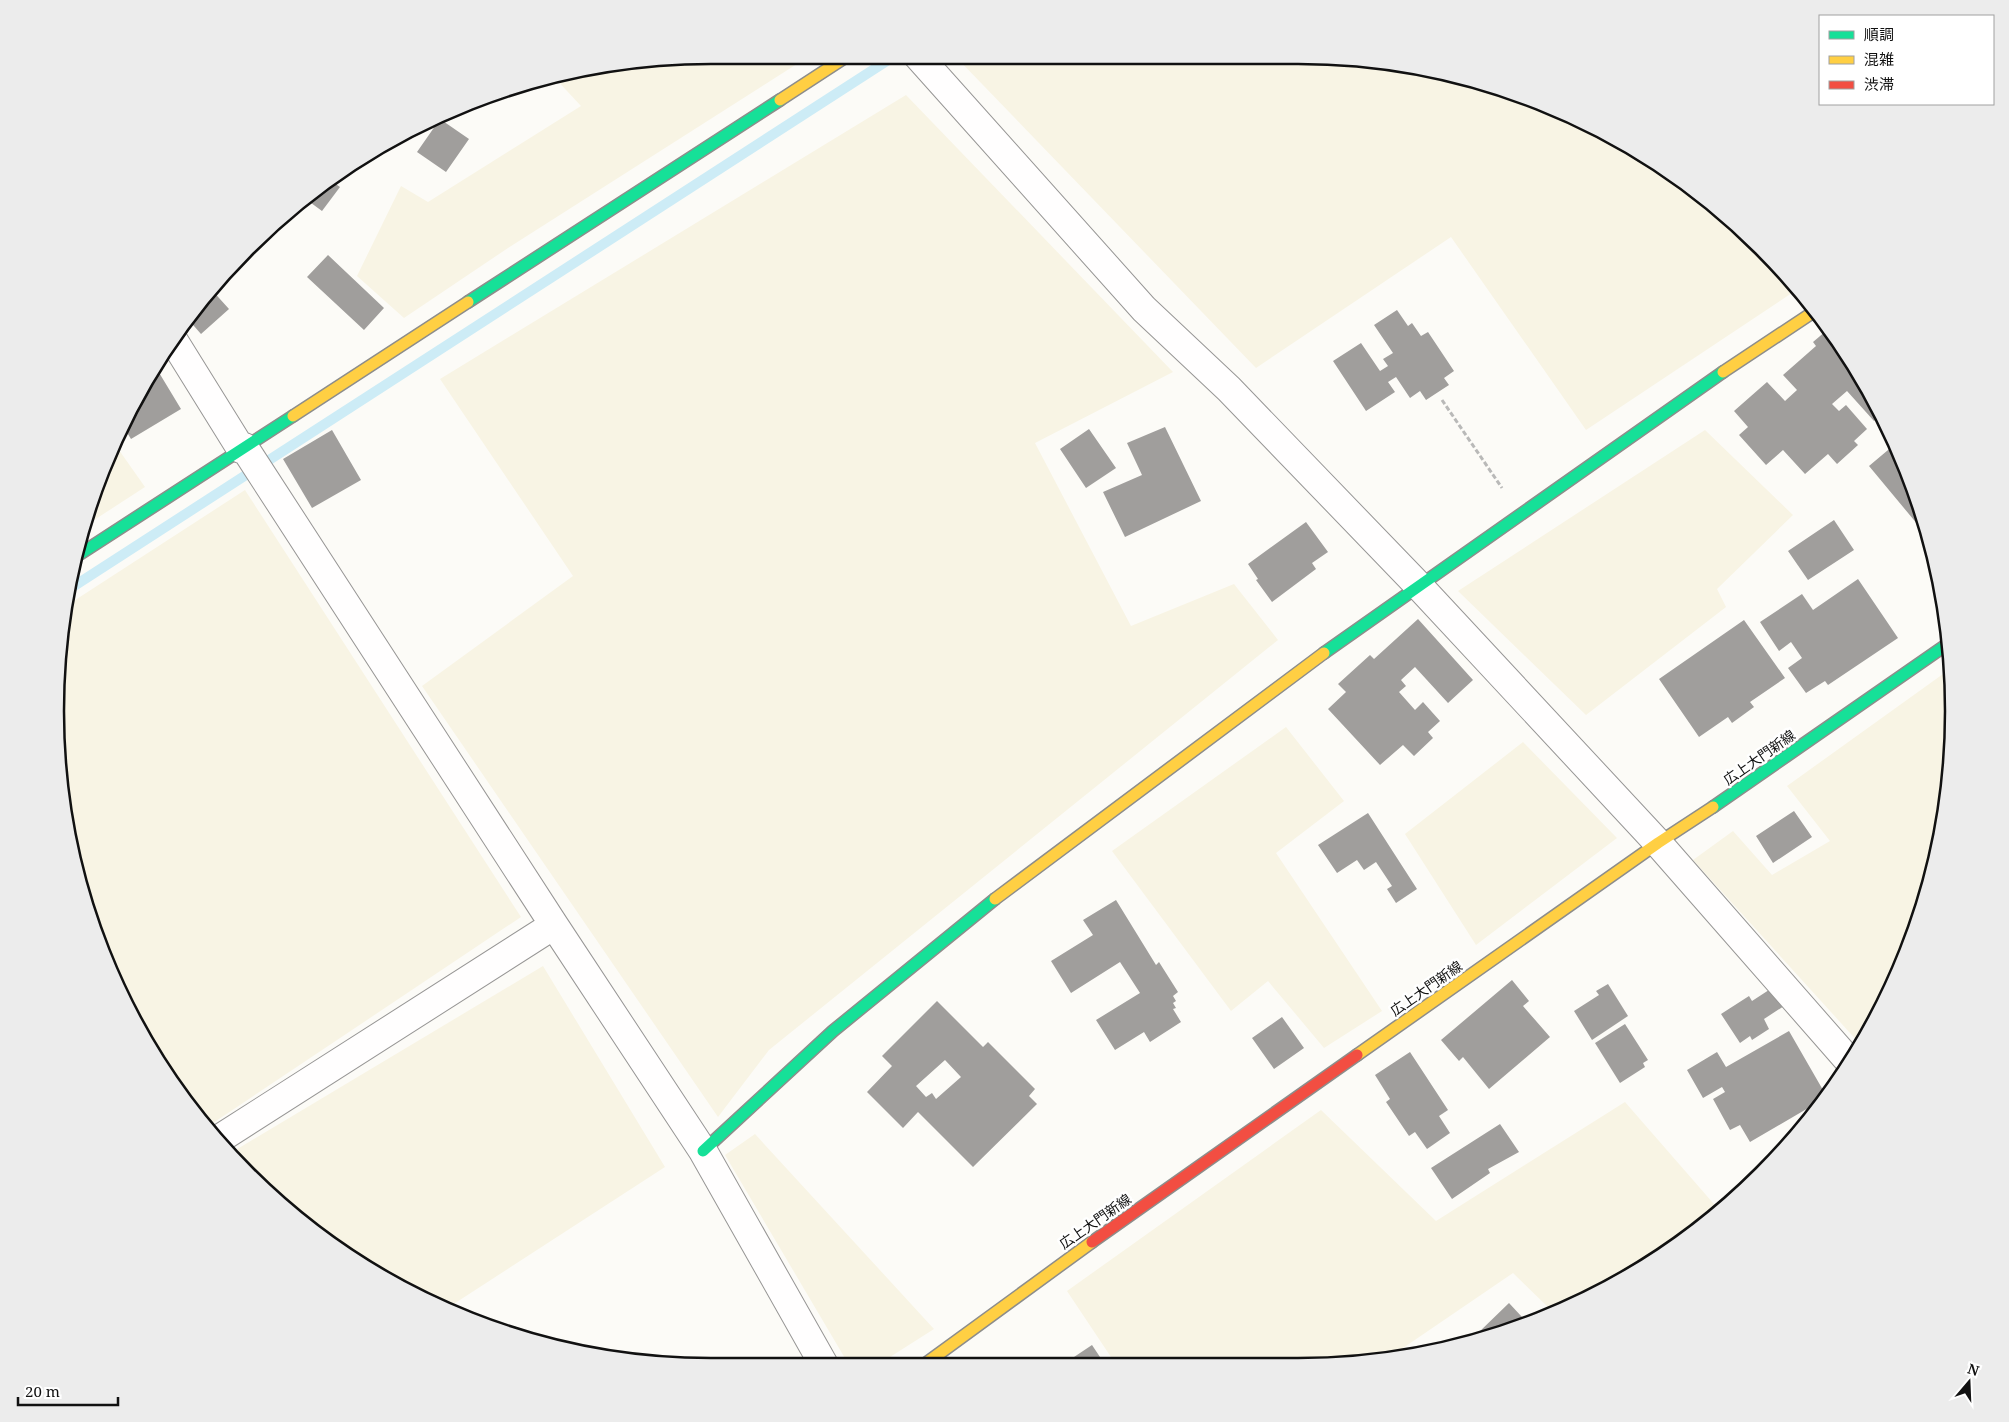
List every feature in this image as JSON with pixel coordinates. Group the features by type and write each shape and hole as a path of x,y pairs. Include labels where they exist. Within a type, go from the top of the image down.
{"street":[{"path":"84,551 835,64"},
{"path":"925,64 1144,309 1229,389 1418,585 1658,843 1845,1057"},
{"path":"703,1151 833,1031 973,915 1299,671 1418,585 1706,383 1809,315"},
{"path":"177,346 703,1151 820,1358"},
{"name":"広上大門新線","path":"933,1358 1084,1247 1658,843 1754,780 1942,648"},
{"path":"223,1137 554,925"}],"path":[{"path":"1442,400 1519,513"}],"shaded area":[{"path":"797,64 508,248 404,318 357,276 401,186 428,202 581,106 559,82 627,69 669,65"},
{"path":"963,64 1340,65 1424,76 1466,86 1546,113 1622,150 1658,173 1725,224 1756,253 1792,293 1586,430 1451,237 1256,368"},
{"path":"906,95 1173,372 1035,443 1131,626 1234,584 1278,640 769,1050 718,1117 422,686 573,576 440,379"},
{"path":"1705,430 1793,515 1717,589 1726,607 1586,715 1458,591"},
{"path":"119,450 145,487 93,521"},
{"path":"245,490 521,917 212,1123 173,1071 150,1035 130,997 98,919 86,879 69,795 65,753 65,669 73,601"},
{"path":"1944,673 1944,753 1940,795 1923,879 1896,959 1879,997 1856,1040 1693,860 1733,831 1772,875 1830,841 1787,786"},
{"path":"1286,727 1344,801 1276,853 1382,1011 1324,1048 1268,981 1231,1011 1112,851"},
{"path":"1523,742 1617,838 1476,945 1405,834"},
{"path":"543,966 665,1167 453,1304 387,1272 351,1249 284,1198 235,1150"},
{"path":"1625,1102 1715,1206 1658,1249 1622,1272 1549,1308 1513,1273 1400,1350 1382,1353 1298,1358 1112,1358 1067,1291 1321,1110 1436,1221"},
{"path":"755,1134 934,1329 888,1358 845,1358 725,1155"}],"building":[{"path":"444,122 469,139 446,172 417,152 436,125"},
{"path":"336,184 340,187 322,211 311,203"},
{"path":"328,255 384,308 364,330 307,277"},
{"path":"216,294 229,309 201,334 193,324"},
{"path":"1397,310 1408,326 1412,323 1421,336 1428,332 1454,371 1444,378 1449,385 1426,400 1420,391 1410,398 1396,377 1388,382 1395,392 1366,411 1333,361 1361,343 1380,371 1388,366 1383,359 1393,353 1374,325"},
{"path":"1823,333 1859,387 1876,419 1874,421 1847,391 1832,404 1839,411 1846,405 1867,429 1854,441 1858,445 1837,464 1828,454 1805,474 1783,450 1766,465 1739,435 1748,427 1734,411 1767,382 1785,401 1797,390 1783,375 1816,346 1813,342"},
{"path":"159,373 181,409 131,439 127,432"},
{"path":"1165,427 1201,501 1125,537 1103,492 1142,475 1127,443"},
{"path":"1089,429 1116,468 1086,488 1060,449"},
{"path":"332,430 361,480 312,508 283,459"},
{"path":"1890,449 1917,524 1869,466"},
{"path":"1834,520 1854,550 1808,580 1788,551"},
{"path":"1306,522 1328,552 1312,563 1316,569 1272,602 1256,580 1258,579 1248,564"},
{"path":"1858,579 1898,638 1828,685 1825,681 1806,693 1788,668 1802,658 1791,642 1779,651 1760,622 1802,594 1813,610"},
{"path":"1418,619 1473,680 1448,703 1415,667 1401,680 1406,686 1399,692 1415,710 1423,702 1440,721 1428,732 1433,738 1414,756 1403,745 1380,765 1328,709 1346,692 1338,684 1370,655 1374,659"},
{"path":"1744,620 1785,678 1750,702 1754,707 1732,723 1728,717 1699,737 1659,679"},
{"path":"1794,811 1812,837 1773,863 1756,836"},
{"path":"1368,813 1417,889 1396,903 1387,889 1392,886 1376,862 1364,870 1357,860 1337,873 1318,845"},
{"path":"1116,900 1156,965 1159,962 1178,992 1173,996 1176,1001 1173,1003 1176,1008 1173,1009 1181,1022 1150,1042 1144,1032 1115,1050 1096,1020 1140,993 1120,962 1071,993 1051,961 1093,935 1083,920"},
{"path":"1512,980 1529,1001 1523,1006 1550,1037 1489,1089 1463,1057 1459,1061 1441,1040"},
{"path":"1608,984 1628,1016 1592,1040 1574,1011 1599,995 1596,991"},
{"path":"1772,988 1784,1006 1764,1019 1769,1029 1752,1040 1750,1036 1740,1043 1721,1014 1749,996 1752,1001"},
{"path":"937,1001 983,1047 988,1042 1035,1089 1029,1096 1037,1104 973,1167 918,1112 903,1128 867,1092 892,1066 882,1056","holes":["945,1060 961,1077 936,1099 932,1093 926,1097 916,1086"]},
{"path":"1282,1017 1304,1048 1274,1069 1252,1038"},
{"path":"1625,1024 1648,1060 1643,1063 1645,1067 1620,1083 1595,1043"},
{"path":"1789,1031 1823,1089 1809,1108 1750,1142 1740,1125 1730,1130 1713,1099 1725,1092 1722,1087 1703,1098 1687,1070 1717,1052 1726,1067"},
{"path":"1410,1052 1448,1110 1439,1116 1450,1133 1427,1149 1415,1132 1409,1136 1386,1102 1390,1099 1375,1075"},
{"path":"1500,1124 1519,1152 1488,1169 1490,1173 1452,1199 1431,1168"},
{"path":"1509,1303 1522,1317 1506,1324 1479,1332"},
{"path":"1092,1345 1101,1358 1072,1358"}],"waterway":[{"path":"76,585 882,64"}],"traffic: fast":[{"path":"468,302 780,100"},
{"path":"1324,653 1723,372"},
{"path":"84,551 293,416"},
{"path":"1713,807 1942,648"},
{"path":"703,1151 833,1031 995,899"}],"traffic: slow":[{"path":"780,100 835,64"},
{"path":"293,416 468,302"},
{"path":"1723,372 1809,315"},
{"path":"995,899 1324,653"},
{"path":"1357,1055 1658,843 1713,807"},
{"path":"933,1358 1092,1242"}],"traffic: jam":[{"path":"1092,1242 1357,1055"}]}
